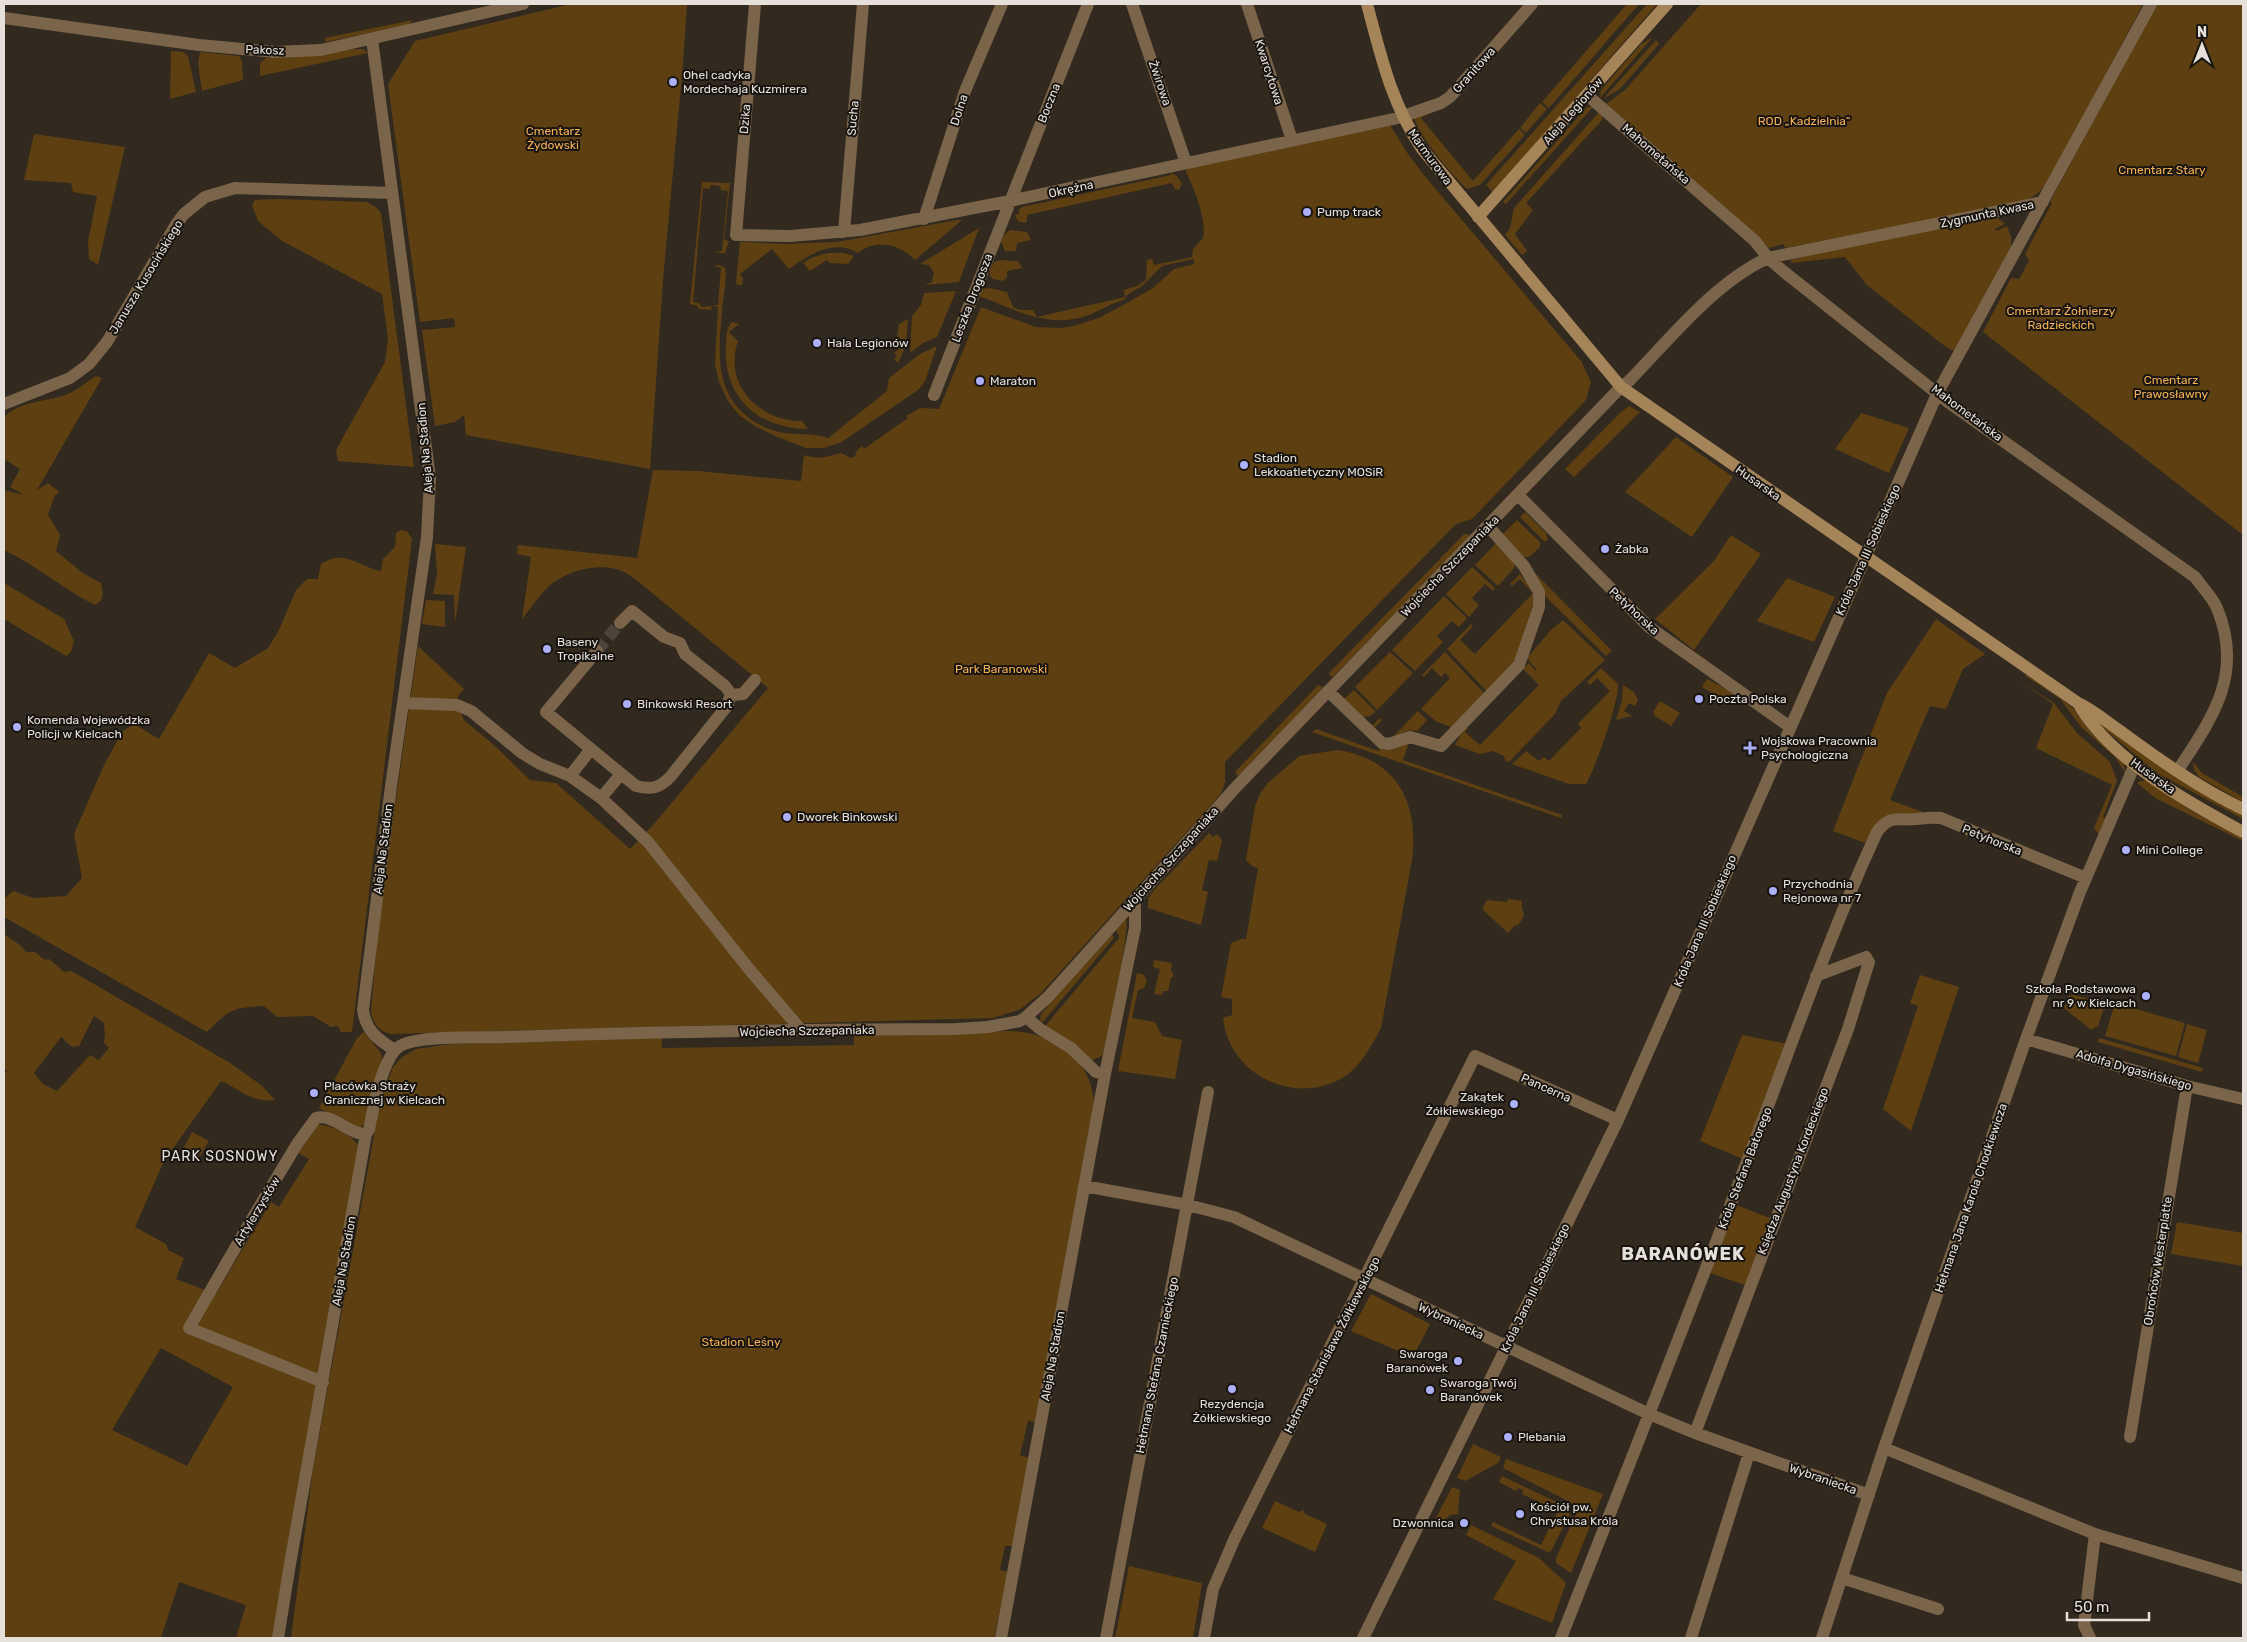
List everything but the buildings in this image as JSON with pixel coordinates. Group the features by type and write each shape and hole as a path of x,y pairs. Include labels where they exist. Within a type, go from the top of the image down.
{"main road":[{"name":"Marmurowa","path":"1367,4 1390,87 1402,116 1422,149 1478,217"},
{"name":"Aleja Legionów","path":"1478,217 1667,4"},
{"name":"Husarska","path":"1478,217 1621,387 2078,703 2092,709 2122,733 2178,770 2243,809"},
{"name":"Husarska","path":"2078,703 2095,728 2135,764 2208,813 2243,832"}],"street":[{"name":"Pakosz","path":"4,18 195,45 262,51 321,50 523,4"},
{"name":"Dzika","path":"736,235 755,4"},
{"name":"Sucha","path":"844,232 863,4"},
{"name":"Dolna","path":"924,219 964,91 1002,4"},
{"name":"Boczna","path":"1010,201 1088,4"},
{"name":"Żwirowa","path":"1132,4 1186,163"},
{"name":"Kwarcytowa","path":"1247,4 1292,140"},
{"name":"Granitowa","path":"1402,116 1450,97 1532,4"},
{"name":"Zygmunta Kwasa","path":"1768,258 2043,202 2151,4"},
{"name":"Aleja Na Stadion","path":"278,1638 366,1134 380,1084 395,1050 381,1042 368,1029 363,1010 428,537 430,478 372,38"},
{"name":"Mahometańska","path":"1587,95 1755,241 1768,258 1938,392 1948,402 2195,577 2216,607 2226,639 2227,676 2220,698 2210,719 2178,770"},
{"name":"Okrężna","path":"736,235 790,236 844,232 924,219 1402,116"},
{"name":"Janusza Kusocińskiego","path":"4,404 70,378 89,364 107,342 177,223 184,214 205,197 235,188 392,193"},
{"name":"Leszka Drogosza","path":"934,395 1010,201"},
{"name":"Króla Jana III Sobieskiego","path":"1362,1638 1618,1120 1938,392 2043,202"},
{"name":"Wojciecha Szczepaniaka","path":"395,1050 408,1042 427,1040 980,1028 1012,1023 1026,1017 1048,997 1237,786 1621,387 1721,288 1752,266 1768,258"},
{"name":"Petyhorska","path":"1518,495 1649,627 1790,727"},
{"path":"1328,691 1382,743 1389,744 1410,737 1441,746 1519,665 1539,606 1539,592 1524,566 1488,526"},
{"path":"620,624 632,611 664,637 680,643 685,654 725,686 732,696"},
{"path":"597,651 546,712 636,786 648,789 664,784 728,706 732,696"},
{"path":"732,696 743,694 755,680"},
{"path":"404,703 457,705 464,708 522,753 540,764 570,776 601,798 648,842 749,969 802,1031"},
{"path":"570,776 591,749"},
{"name":"Hetmana Jana Karola Chodkiewicza","path":"1822,1638 1868,1494 2026,1039 2086,878 2135,764"},
{"path":"601,798 621,774"},
{"name":"Petyhorska","path":"1896,818 1914,820 1931,817 1940,818 2086,878"},
{"name":"Króla Stefana Batorego","path":"1561,1638 1810,999 1832,932 1877,832 1882,825 1896,818"},
{"name":"Aleja Na Stadion","path":"1001,1638 1105,1074 1135,928 1135,899"},
{"name":"Księdza Augustyna Kordeckiego","path":"1695,1433 1848,1029 1869,962 1866,957 1816,976"},
{"path":"1026,1017 1040,1029 1071,1048 1096,1072 1105,1074"},
{"name":"Adolfa Dygasińskiego","path":"2026,1039 2186,1086 2243,1099"},
{"name":"Pancerna","path":"1475,1056 1618,1120"},
{"name":"Hetmana Stanisława Żółkiewskiego","path":"1204,1638 1213,1589 1220,1571 1475,1056"},
{"name":"Obrońców Westerplatte","path":"2130,1437 2186,1086"},
{"name":"Hetmana Stefana Czarnieckiego","path":"1106,1638 1208,1092"},
{"name":"Artylerzystów","path":"323,1382 189,1328 256,1211 316,1118 324,1117 356,1132 366,1134"},
{"name":"Wybraniecka","path":"1084,1186 1188,1205 1234,1218 1649,1414 1749,1453 1868,1494"},
{"path":"1884,1448 2095,1534 2143,1550 2243,1578"},
{"path":"1691,1638 1749,1453"},
{"path":"2090,1638 2084,1625 2095,1534"},
{"path":"1842,1578 1938,1609"}],"green space":[{"name":"Cmentarz Żydowski","path":"571,4 687,4 663,280 650,469 466,435 464,415 455,422 435,426 422,330 455,327 454,318 420,322 388,84 415,41"},
{"path":"1627,4 1639,4 1549,108 1542,102"},
{"path":"1647,4 1657,4 1493,192 1486,185"},
{"name":"ROD „Kadzielnia”","path":"1701,4 2143,4 2048,183 2026,201 1785,248 1784,244 1769,248 1606,104 1625,90"},
{"path":"2156,4 2243,4 2243,535 1983,332 2011,278 2019,279 2029,261 2025,254 2052,203 2050,202"},
{"path":"413,20 408,25 325,42 325,38"},
{"path":"1653,37 1600,98 1601,90 1641,44"},
{"path":"1656,40 1659,44 1620,89 1603,99"},
{"path":"363,49 368,53 260,76 260,63 266,58 294,57"},
{"path":"171,51 183,52 188,56 196,92 170,99"},
{"path":"200,52 239,56 242,61 243,80 202,91 198,63"},
{"path":"1540,103 1547,109 1526,133 1520,128"},
{"path":"1587,107 1593,107 1506,204 1503,202"},
{"path":"1434,111 1421,118 1473,181 1519,129 1525,135 1480,185 1467,189 1436,154 1417,125 1414,117"},
{"path":"1600,111 1603,115 1602,120 1526,203 1533,210 1515,234 1527,251 1522,255 1505,235 1510,228 1514,208"},
{"name":"Park Baranowski","path":"1390,125 1424,175 1581,361 1591,382 1586,400 1472,519 1456,524 1225,762 1225,782 1221,794 1041,993 1019,1010 993,1018 390,1034 377,1026 371,1012 379,916 418,646 464,689 458,696 457,705 464,720 495,746 530,780 556,783 630,849 654,824 768,688 640,583 616,569 607,567 589,568 561,577 544,592 522,619 531,557 517,554 518,545 637,558 653,470 698,471 801,481 804,455 819,458 841,453 851,458 855,456 857,450 862,446 864,449 908,418 906,416 920,408 939,409 981,307 1036,327 1060,328 1074,326 1099,318 1125,304 1153,288 1174,269 1194,264 1194,259 1162,266 1142,286 1127,295 1124,300 1086,316 1071,319 1057,320 1044,319 1031,316 979,296 983,289 990,288 1007,292 1013,307 1021,310 1033,310 1037,317 1125,297 1124,290 1137,286 1146,280 1147,260 1152,259 1154,265 1192,257 1193,249 1203,238 1204,231 1201,213 1186,172 1187,168"},
{"path":"34,134 125,147 98,265 89,259 88,242 97,196 73,192 71,183 24,180"},
{"path":"1171,173 1177,176 1182,184 1179,190 1175,189 1172,183 1027,215 1025,223 1018,221 1015,215 1019,214 1019,210 1022,207 1171,175"},
{"path":"702,182 730,183 724,240 729,241 725,253 715,253 722,251 728,191 721,190 720,186 711,185 710,189 703,188 693,302 699,303 701,307 718,305 721,268 713,266 719,265 725,268 726,280 720,339 722,374 726,389 735,404 747,416 764,427 773,430 828,438 887,391 889,378 920,354 937,346 925,381 918,390 840,443 823,448 806,448 775,436 739,415 728,401 719,382 715,364 718,307 712,306 711,310 698,309 698,306 690,304"},
{"path":"255,200 367,202 376,207 381,213 414,467 338,461 336,450 385,362 388,339 382,294 282,241 258,221 252,205"},
{"path":"1995,216 2005,224 1995,229 1996,231 2007,226 2011,237 2011,247 1954,351 1946,347 1867,285 1845,257 1791,263 1791,260 1817,253"},
{"path":"962,220 915,260 902,250 880,244 865,248 858,253 840,247 822,250 804,258 789,269 772,249 740,274 743,279 742,285 736,283 740,242 784,244 837,242"},
{"path":"979,228 959,282 925,285 932,282 934,273 929,265 920,264"},
{"path":"1010,230 1027,232 1031,240 1017,243 1016,251 1005,251 1001,241 1003,236"},
{"path":"827,253 844,253 854,256 848,264 830,263 827,260 810,271 803,263 811,258"},
{"path":"1000,260 1018,261 1022,268 1007,271 1007,277 1003,281 993,279 990,276 990,270 994,262"},
{"path":"956,291 937,337 923,343 910,353 912,316 921,305 924,293"},
{"path":"908,319 906,345 898,363 894,359 897,357 894,353 899,349 896,345 899,324"},
{"path":"732,322 739,324 729,332 738,341 735,357 736,372 740,386 748,398 772,415 802,421 808,429 790,428 760,417 738,395 731,381 727,365 727,334"},
{"path":"96,376 102,378 37,490 48,483 59,492 54,497 48,515 60,535 56,551 84,574 101,583 102,598 95,605 4,550 4,490 24,495 10,487 20,469 4,459 4,417 11,411 27,404 70,393"},
{"path":"1629,406 1640,412 1574,477 1565,469"},
{"path":"1861,413 1909,428 1889,473 1835,449"},
{"path":"1676,437 1733,477 1692,537 1625,492"},
{"path":"1525,512 1546,533 1548,539 1545,542 1520,517"},
{"path":"1517,520 1540,542 1540,547 1529,557 1524,557 1502,535"},
{"path":"401,530 407,531 412,539 352,1032 341,1032 338,1026 331,1027 313,1016 277,1017 264,1006 232,1011 226,1014 207,1032 4,917 4,899 13,891 33,898 66,896 82,878 74,834 105,763 122,732 134,724 159,739 209,653 235,668 268,648 279,630 296,590 307,579 318,579 321,564 337,558 345,558 381,571 383,559 395,547 396,533"},
{"path":"1464,534 1468,534 1469,537 1331,677 1329,673"},
{"path":"1731,535 1761,554 1694,650 1655,619 1714,561"},
{"path":"1498,541 1515,564 1514,568 1498,586 1475,565"},
{"path":"435,544 466,547 455,623 454,595 433,594 437,574"},
{"path":"1472,567 1495,588 1493,591 1485,584 1472,598 1479,605 1469,617 1446,594"},
{"path":"1534,572 1612,651 1606,656 1545,596"},
{"path":"1520,574 1536,595 1515,665 1488,693 1447,649 1471,624 1473,626 1460,640 1475,654 1533,593 1520,579 1512,586 1510,584"},
{"path":"1787,578 1835,597 1814,642 1757,621"},
{"path":"4,583 64,619 74,641 71,652 66,656 4,619"},
{"path":"1444,596 1467,618 1459,627 1452,621 1437,636 1443,642 1415,671 1392,650"},
{"path":"426,600 445,601 445,627 422,624"},
{"path":"1936,619 1985,654 1963,669 1946,709 1930,706 1890,800 1923,812 1917,816 1875,826 1865,843 1833,831 1887,693"},
{"path":"1563,620 1605,660 1561,701 1555,714 1510,761 1506,762 1504,756 1493,751 1480,754 1455,745 1466,726 1468,728 1465,732 1480,745 1539,685 1523,669 1529,663 1537,670 1527,658 1551,630"},
{"path":"1390,652 1413,673 1377,710 1355,687"},
{"path":"1445,652 1486,695 1454,728 1437,722 1421,709 1450,678 1445,673 1441,677 1432,668 1424,677 1422,675"},
{"path":"1601,668 1618,684 1617,693 1606,735 1586,784 1569,784 1512,764 1526,751 1539,761 1544,757 1549,761 1581,728 1578,724 1610,691 1597,678 1590,685 1587,682"},
{"path":"2024,675 2027,675 2073,708 2092,734 2124,763 2125,773 2116,758 2082,728 2060,699"},
{"path":"1707,679 1732,692 1735,702 1725,701 1702,687"},
{"path":"2020,681 2054,703 2077,733 2110,762 2117,781 2103,817 2106,819 2099,835 2094,828 2112,785 2036,748 2053,704"},
{"path":"1318,685 1322,689 1240,775 1236,775 1236,771"},
{"path":"1623,685 1634,692 1638,700 1635,706 1629,703 1624,711 1632,716 1616,720 1622,700"},
{"path":"1354,690 1376,712 1370,716 1362,717 1343,700"},
{"path":"1660,701 1680,713 1671,726 1655,716 1653,712"},
{"path":"1418,711 1427,720 1417,731 1402,733 1392,742 1389,741"},
{"path":"2090,717 2218,802 2243,815 2243,819 2157,773"},
{"path":"1380,718 1382,720 1373,729 1383,739 1370,728"},
{"path":"1316,729 1378,751 1380,747 1391,750 1409,742 1403,760 1562,815 1561,818 1312,732"},
{"path":"1338,750 1359,755 1376,763 1390,774 1400,787 1412,820 1412,860 1381,1028 1374,1041 1356,1067 1344,1077 1325,1085 1305,1088 1286,1087 1267,1080 1251,1070 1238,1055 1228,1038 1223,1018 1232,1015 1232,999 1221,997 1231,943 1246,939 1258,868 1252,866 1246,860 1255,806 1260,794 1268,783 1299,756"},
{"path":"2193,762 2202,773 2243,797 2243,802 2199,777 2194,770"},
{"path":"2148,781 2187,808 2243,839 2243,841 2157,799 2137,783"},
{"path":"1209,833 1213,837 1217,834 1222,840 1217,861 1209,860 1202,890 1208,892 1201,925 1148,908 1148,899 1153,891"},
{"path":"1508,899 1522,901 1524,916 1517,926 1515,925 1508,933 1482,909 1487,900 1507,902"},
{"path":"1126,919 1122,961 1104,1049 1102,1056 1092,1060 1045,1026 1119,938 1115,930"},
{"path":"1112,933 1114,938 1042,1023 1040,1019 1041,1014"},
{"path":"4,934 20,945 26,952 35,952 45,960 49,959 64,972 71,971 82,977 230,1063 261,1085 275,1100 253,1098 221,1081 164,1161 135,1227 166,1244 168,1250 184,1258 176,1279 216,1294 271,1202 279,1207 309,1159 298,1153 318,1125 328,1126 340,1131 359,1146 273,1638 236,1638 246,1605 179,1582 161,1638 4,1638 4,1073 7,1072 4,1068","holes":["94,1016 104,1023 104,1043 109,1048 99,1060 90,1055 57,1091 43,1084 34,1073 61,1037 72,1047 79,1046","161,1348 233,1387 187,1466 112,1430"]},
{"path":"1154,960 1172,963 1171,970 1174,976 1171,978 1168,991 1163,991 1162,995 1154,994 1160,969 1153,967"},
{"path":"1137,973 1144,975 1147,981 1144,988 1138,990 1132,1018 1155,1022 1162,1036 1182,1040 1175,1079 1118,1071"},
{"path":"1920,975 1959,987 1911,1131 1883,1109 1918,1006 1910,1003"},
{"path":"2075,995 2105,1004 2098,1026 2091,1030 2064,1008 2068,996"},
{"path":"2115,1003 2185,1023 2176,1056 2105,1036"},
{"path":"2187,1024 2207,1030 2198,1063 2178,1057"},
{"path":"364,1032 381,1053 382,1062 365,1124 361,1127 355,1127 319,1108 357,1038"},
{"name":"Stadion Leśny","path":"1022,1032 1046,1039 1067,1051 1083,1069 1090,1083 1094,1103 1035,1422 1028,1421 1020,1455 1029,1458 1013,1546 1005,1546 1000,1570 1008,1572 994,1638 291,1638 313,1469 380,1103 393,1067 402,1057 416,1049 451,1044 662,1038 662,1048 854,1045 854,1034"},
{"path":"1742,1035 1788,1044 1743,1159 1700,1141"},
{"path":"2099,1038 2203,1068 2202,1072 2098,1042"},
{"path":"192,1132 209,1141 200,1156 184,1147"},
{"path":"1736,1205 1770,1218 1745,1285 1710,1273"},
{"path":"2177,1222 2243,1233 2243,1266 2171,1254"},
{"path":"1371,1294 1430,1324 1413,1357 1351,1331"},
{"path":"1473,1444 1501,1457 1498,1463 1465,1481 1457,1478"},
{"path":"1506,1459 1603,1494 1571,1573 1556,1563 1556,1558 1576,1514 1575,1507 1568,1501 1503,1468"},
{"path":"1502,1476 1565,1506 1570,1514 1550,1553 1491,1526 1493,1522 1541,1545 1558,1511 1522,1494 1523,1490 1518,1488 1516,1491 1499,1482"},
{"path":"1452,1487 1460,1490 1458,1514 1450,1515 1446,1519 1449,1524 1448,1526 1435,1520"},
{"path":"1275,1501 1299,1512 1303,1510 1305,1514 1327,1524 1315,1552 1262,1528"},
{"path":"1471,1525 1539,1558 1566,1583 1552,1623 1493,1599 1516,1561 1466,1535"},
{"path":"1129,1566 1202,1583 1193,1638 1115,1638"}],"tunnel":[{"path":"597,651 620,623"}],"place":[{"name":"Ohel cadyka Mordechaja Kuzmirera","path":"673,82"},
{"name":"Pump track","path":"1307,212"},
{"name":"Hala Legionów","path":"817,343"},
{"name":"Maraton","path":"980,381"},
{"name":"Stadion Lekkoatletyczny MOSiR","path":"1244,465"},
{"name":"Żabka","path":"1605,549"},
{"name":"Baseny Tropikalne","path":"547,649"},
{"name":"Poczta Polska","path":"1699,699"},
{"name":"Binkowski Resort","path":"627,704"},
{"name":"Komenda Wojewódzka Policji w Kielcach","path":"17,727"},
{"name":"Wojskowa Pracownia Psychologiczna","path":"1750,748"},
{"name":"Dworek Binkowski","path":"787,817"},
{"name":"Mini College","path":"2126,850"},
{"name":"Przychodnia Rejonowa nr 7","path":"1773,891"},
{"name":"Szkoła Podstawowa nr 9 w Kielcach","path":"2146,996"},
{"name":"Placówka Straży Granicznej w Kielcach","path":"314,1093"},
{"name":"Zakątek Żółkiewskiego","path":"1514,1104"},
{"name":"Swaroga Baranówek","path":"1458,1361"},
{"name":"Rezydencja Żółkiewskiego","path":"1232,1389"},
{"name":"Swaroga Twój Baranówek","path":"1430,1390"},
{"name":"Plebania","path":"1508,1437"},
{"name":"Kościół pw. Chrystusa Króla","path":"1520,1514"},
{"name":"Dzwonnica","path":"1464,1523"}],"district":[{"name":"PARK SOSNOWY","path":"220,1156"},
{"name":"BARANÓWEK","path":"1683,1254"}],"park label":[{"name":"Cmentarz Stary","path":"2162,170"},
{"name":"Cmentarz Żołnierzy Radzieckich","path":"2061,318"},
{"name":"Cmentarz Prawosławny","path":"2171,387"}]}
